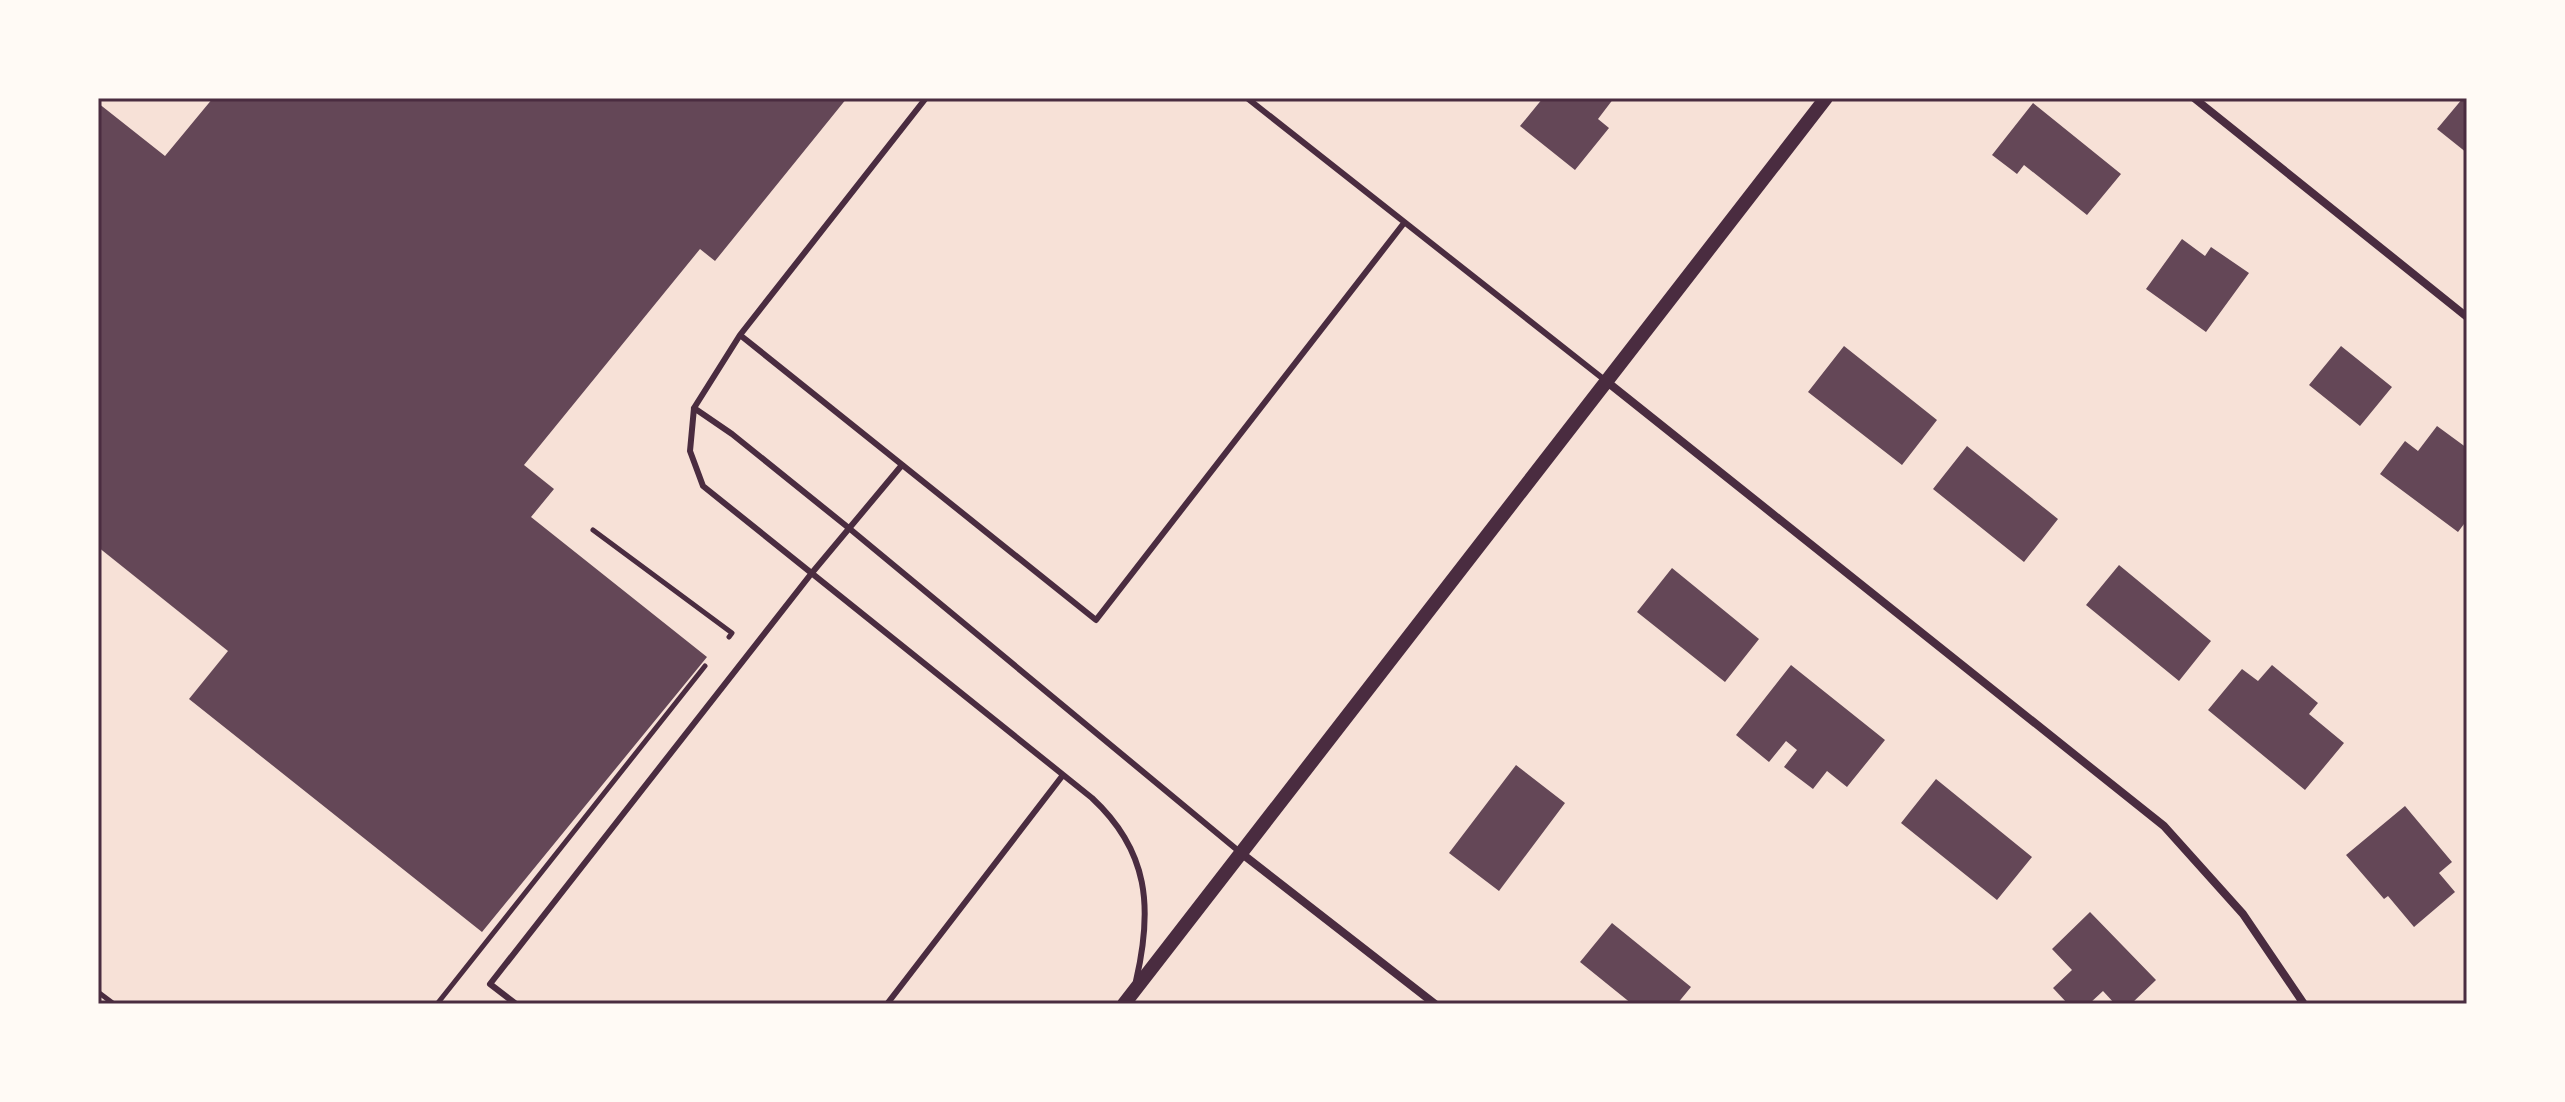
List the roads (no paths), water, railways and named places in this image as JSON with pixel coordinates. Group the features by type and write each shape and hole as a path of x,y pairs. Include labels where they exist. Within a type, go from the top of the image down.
{"street":[{"path":"1129,998 1826,98"},
{"path":"2194,98 2467,317"},
{"path":"1606,381 2164,826 2243,914 2304,1004"},
{"path":"1241,853 1435,1004"}],"lane":[{"path":"926,98 740,335 694,408 690,451 703,486 1063,775 1108,813 1123,831 1137,859 1145,900 1144,929 1129,998"},
{"path":"1247,98 1606,381"},
{"path":"740,335 1096,620 1404,223"},
{"path":"694,408 732,434 850,529 1241,853"},
{"path":"516,1004 490,984 811,574 902,465"},
{"path":"887,1004 1063,775"}]}
